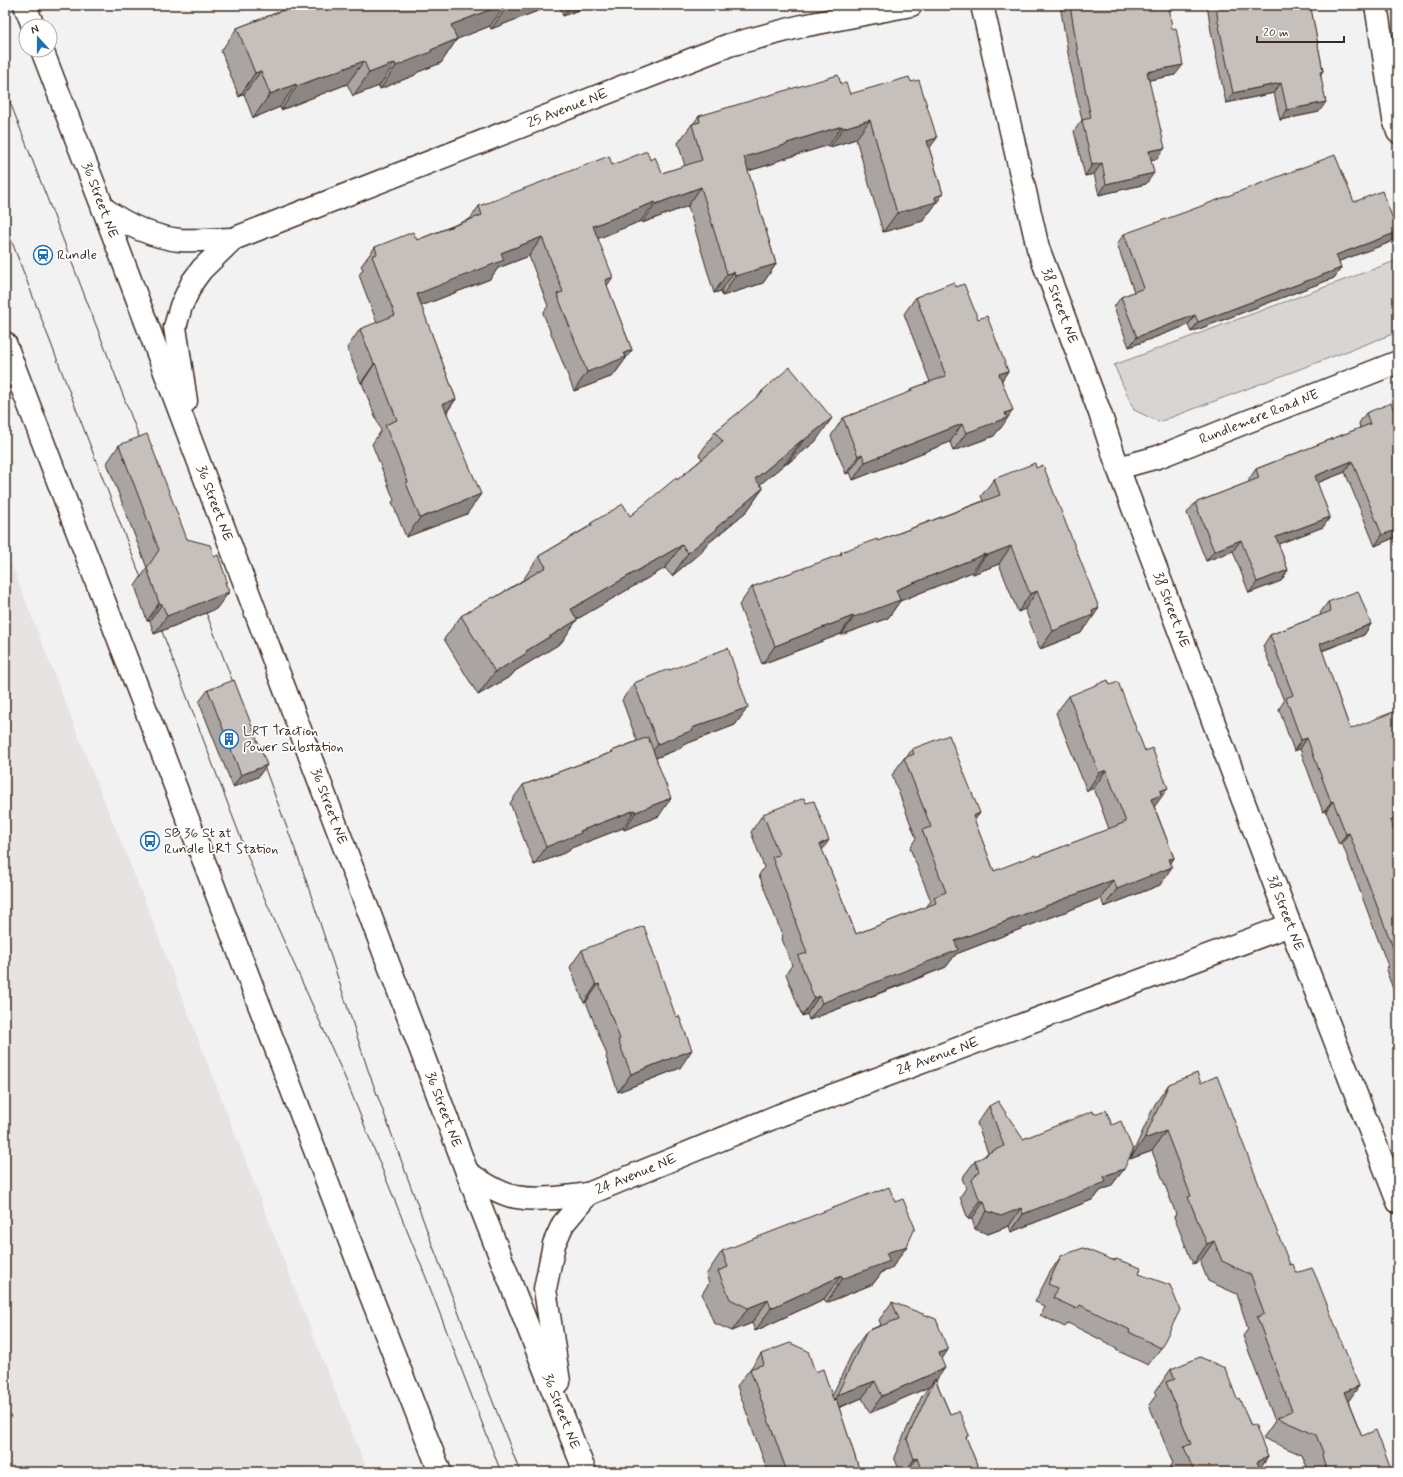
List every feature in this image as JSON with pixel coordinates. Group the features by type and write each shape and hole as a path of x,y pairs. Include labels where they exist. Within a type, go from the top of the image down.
{"main road":[{"path":"25,5 30,18"},
{"name":"25 Avenue NE","path":"233,239 729,45 802,26 911,5"},
{"name":"38 Street NE","path":"982,5 1038,248 1100,413 1118,468 1290,925 1398,1202"},
{"path":"1376,5 1394,119 1398,132"},
{"name":"36 Street NE","path":"45,58 467,1172 585,1472"},
{"path":"103,208 120,220 148,232 179,240 233,239"},
{"path":"192,443 175,327 181,306 193,281 202,269 233,239"},
{"path":"5,343 440,1472"},
{"name":"Rundlemere Road NE","path":"1118,468 1158,457 1398,362"},
{"name":"24 Avenue NE","path":"588,1194 780,1115 1290,925"},
{"path":"467,1172 481,1182 501,1192 516,1197 548,1198 588,1194"},
{"path":"564,1421 545,1289 554,1244 564,1224 588,1194"}],"shaded area":[{"path":"1398,260 1398,332 1159,422 1134,410 1114,365"},
{"path":"5,548 94,776 137,881 323,1361 368,1472 5,1472"}],"building":[{"path":"297,5 502,5 451,25 457,39 431,50 431,52 396,66 395,63 369,73 364,61 297,86 296,84 270,94 261,71 255,73 237,28"},
{"path":"1070,5 1169,5 1172,29 1176,28 1183,65 1147,72 1165,148 1149,151 1154,173 1106,184 1102,163 1092,165 1082,120 1091,118"},
{"path":"1216,5 1313,5 1314,7 1311,8 1323,71 1320,72 1326,102 1287,110 1281,83 1233,93"},
{"path":"838,75 841,84 846,83 850,94 909,77 911,82 919,80 937,138 927,141 943,194 935,197 936,202 897,213 870,120 843,128 842,126 744,157 776,264 735,276 734,272 727,274 701,187 656,204 655,202 593,226 613,277 605,280 632,350 624,353 626,357 587,372 557,294 563,292 542,237 501,253 504,260 417,294 456,399 443,404 481,494 420,518 406,483 408,482 385,425 397,420 360,329 395,315 372,256 377,254 375,247 413,232 417,240 482,215 479,206 609,156 612,165 647,151 650,160 655,157 662,173 702,160 692,124 700,122 699,116"},
{"path":"1335,155 1354,202 1382,191 1398,232 1336,255 1341,268 1198,322 1195,315 1137,337 1121,297 1144,288 1124,234"},
{"path":"954,282 956,287 964,284 978,319 987,316 1008,371 999,374 1013,410 1005,413 1007,418 966,433 962,424 865,462 862,454 858,456 843,418 946,376 916,297"},
{"path":"790,367 832,418 803,441 802,440 755,479 763,488 688,553 682,545 571,609 577,620 495,672 461,616 546,567 539,556 592,525 591,523 623,504 630,516 723,442 715,432 763,392 762,391"},
{"path":"1391,403 1398,421 1398,529 1382,535 1352,461 1315,476 1330,517 1276,537 1288,570 1257,582 1241,540 1214,551 1195,503 1259,478 1256,469 1370,424 1366,413"},
{"path":"147,434 187,539 210,545 214,557 218,555 227,581 225,582 229,592 167,616 162,604 159,603 147,568 159,550 119,445"},
{"path":"1035,463 1036,468 1043,465 1099,608 1092,611 1093,615 1053,631 1037,591 1030,594 1011,546 985,556 985,554 896,590 900,600 854,617 853,616 775,646 752,587 842,554 841,552 877,539 878,541 1000,495 994,479"},
{"path":"1358,591 1371,624 1320,644 1350,729 1398,710 1398,818 1390,821 1398,841 1398,972 1393,960 1397,958 1349,833 1346,834 1333,801 1331,802 1307,738 1301,740 1286,698 1293,695 1270,635 1331,611 1328,602"},
{"path":"728,648 748,707 692,728 693,730 658,744 634,683"},
{"path":"234,680 267,765 241,775 208,690"},
{"path":"1108,680 1110,685 1118,682 1145,751 1152,748 1168,788 1160,791 1161,795 1151,799 1174,858 1169,859 1172,867 1117,889 1113,880 955,941 958,950 920,965 822,1003 819,996 814,998 798,956 807,953 772,857 779,855 763,814 804,798 806,803 814,801 829,840 820,844 856,934 936,903 934,897 946,892 922,830 931,827 904,758 914,754 912,749 949,735 980,813 973,816 994,871 1035,855 1036,857 1126,822 1106,770 1099,773 1069,696"},
{"path":"648,737 671,798 636,812 635,810 580,831 581,833 546,847 523,785 613,752 612,751"},
{"path":"644,926 676,1017 679,1016 692,1050 631,1074 618,1040 620,1039 599,984 596,985 582,950"},
{"path":"1197,1073 1201,1083 1217,1076 1290,1265 1293,1264 1296,1273 1312,1268 1359,1386 1344,1392 1362,1436 1376,1430 1392,1472 1327,1472 1322,1455 1323,1452 1316,1435 1277,1418 1292,1411 1257,1317 1264,1314 1251,1275 1222,1261 1214,1241 1207,1244 1188,1197 1191,1196 1166,1131 1144,1139 1169,1084"},
{"path":"998,1101 1023,1139 1093,1111 1094,1114 1106,1110 1112,1125 1121,1121 1133,1150 1124,1169 1104,1176 1106,1182 1023,1214 1021,1208 1001,1216 987,1211 984,1201 980,1201 972,1180 979,1171 975,1161 1004,1146 989,1106"},
{"path":"889,1187 895,1202 903,1199 915,1228 907,1246 886,1253 890,1261 842,1279 841,1276 771,1308 768,1300 748,1308 730,1299 718,1271 728,1267 722,1251"},
{"path":"1083,1248 1115,1261 1116,1259 1141,1268 1139,1274 1170,1285 1180,1310 1161,1348 1129,1332 1130,1330 1080,1305 1077,1309 1053,1298 1057,1288 1048,1284 1061,1256"},
{"path":"892,1302 936,1319 948,1350 939,1353 945,1368 882,1396 875,1381 837,1395 867,1331 899,1319"},
{"path":"790,1343 808,1351 815,1372 823,1369 834,1402 836,1398 860,1472 787,1472 750,1369 764,1364 761,1354"},
{"path":"1200,1357 1225,1368 1237,1399 1239,1398 1251,1426 1255,1424 1268,1457 1257,1462 1261,1472 1194,1472 1184,1447 1191,1444 1166,1382 1175,1379 1171,1369"},
{"path":"935,1379 950,1414 959,1411 969,1435 966,1437 980,1472 922,1472 917,1458 914,1459 907,1439"}],"tram line":[{"path":"5,89 143,447"},
{"path":"5,224 145,588"},
{"path":"202,602 236,690"},
{"path":"158,621 260,888 346,1080 425,1275 501,1472"},
{"path":"261,758 303,871 368,1070 432,1244 520,1472"}],"place":[{"name":"Rundle","path":"43,255"},
{"name":"LRT Traction Power Substation","path":"229,739"},
{"name":"SB 36 St at Rundle LRT Station","path":"150,841"}]}
